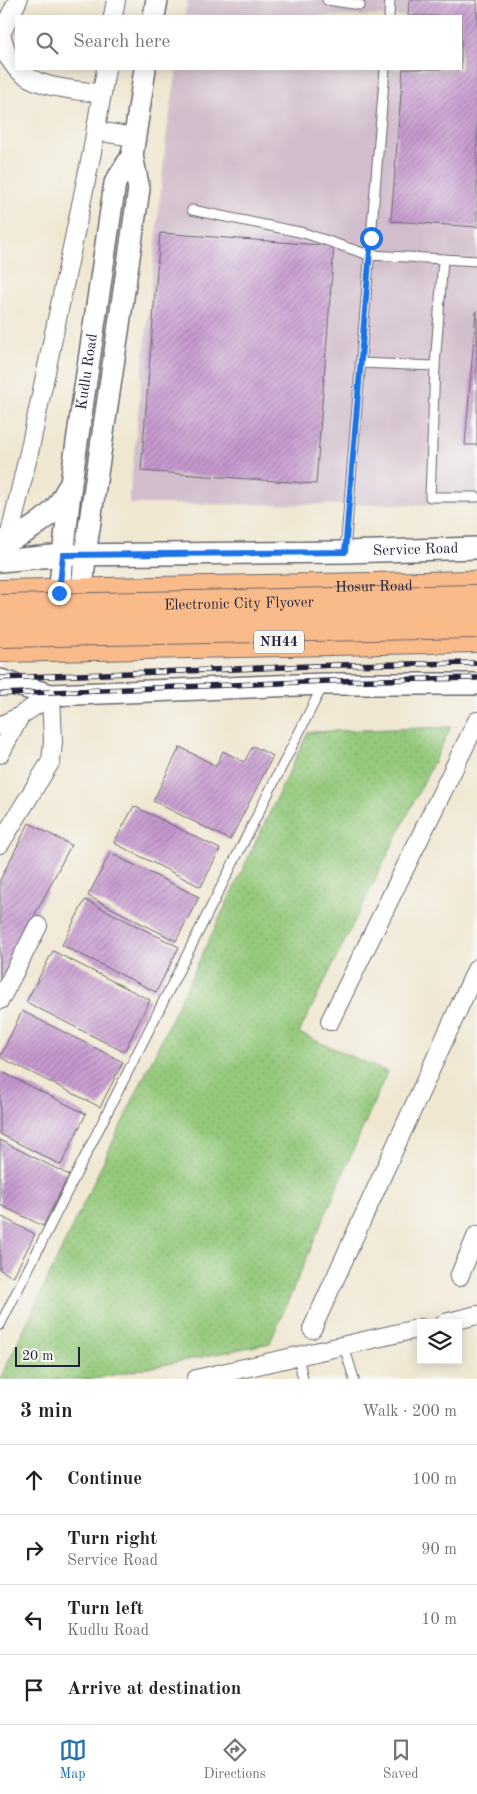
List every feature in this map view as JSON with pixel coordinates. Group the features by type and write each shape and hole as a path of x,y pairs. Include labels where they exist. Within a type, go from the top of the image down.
{"highway":[{"name":"Hosur Road","path":"0,594 477,585"},
{"name":"Electronic City Flyover","path":"0,608 477,599"},
{"name":"Electronic City Flyover","path":"0,633 477,624"},
{"name":"NH44","path":"0,648 477,638"}],"street":[{"path":"15,67 8,57 1,34 18,0"},
{"path":"114,15 116,0"},
{"path":"154,15 157,0"},
{"path":"19,70 33,81 102,94"},
{"path":"4,542 30,448 96,131 106,70"},
{"name":"Kudlu Road","path":"70,593 84,555 139,189 133,146 145,70"},
{"path":"96,131 133,146"},
{"name":"Kudlu Road","path":"70,593 63,555 71,483 115,183 133,146"},
{"path":"4,542 43,521 58,506 71,483"},
{"name":"Service Road","path":"0,561 63,555 345,552 477,548"},
{"path":"70,593 70,646"},
{"path":"0,680 51,695 323,684 477,684"},
{"path":"0,726 20,716 51,695"},
{"path":"0,844 51,761 53,742 51,695"},
{"path":"0,754 20,716"},
{"path":"330,1020 477,721"},
{"path":"0,1000 38,926"},
{"path":"312,1329 477,968"},
{"path":"459,1277 477,1235"},
{"path":"462,1319 477,1316"},
{"path":"196,1379 417,1329"}],"lane":[{"path":"328,0 360,6"},
{"path":"389,15 390,0"},
{"path":"345,552 385,70"},
{"path":"192,210 304,233 369,255 477,261"},
{"path":"443,259 430,496 477,497"},
{"path":"360,363 436,366"},
{"path":"0,1325 323,684"},
{"path":"344,1346 354,1379"},
{"path":"298,1356 303,1379"}],"shaded area":[{"path":"188,0 477,0 477,505 129,504 166,138 177,70 462,70 462,15 185,15"}],"green space":[{"path":"451,727 299,1033 387,1072 270,1343 94,1379 0,1379 308,732"}],"building":[{"path":"409,0 477,0 477,227 391,221 403,70 462,70 462,15 408,15"},
{"path":"160,233 334,246 316,484 141,471"},
{"path":"476,311 477,445 465,445"},
{"path":"253,746 273,756 230,840 153,801 180,747 216,766 223,751 244,762"},
{"path":"134,806 220,849 201,887 114,843"},
{"path":"29,823 71,845 0,982 0,880"},
{"path":"110,853 199,897 176,941 88,896"},
{"path":"85,900 179,947 156,992 62,945"},
{"path":"53,951 150,1000 124,1052 26,1002"},
{"path":"22,1011 123,1062 100,1107 0,1057"},
{"path":"0,1071 86,1114 61,1165 0,1134"},
{"path":"0,1140 69,1175 43,1226 0,1205"},
{"path":"0,1216 35,1234 13,1277 0,1270"}],"railway":[{"path":"0,678 337,665 477,663"},
{"path":"0,694 329,681 477,678"}],"route":[{"path":"59,593 63,555 345,552 371,238"}]}
